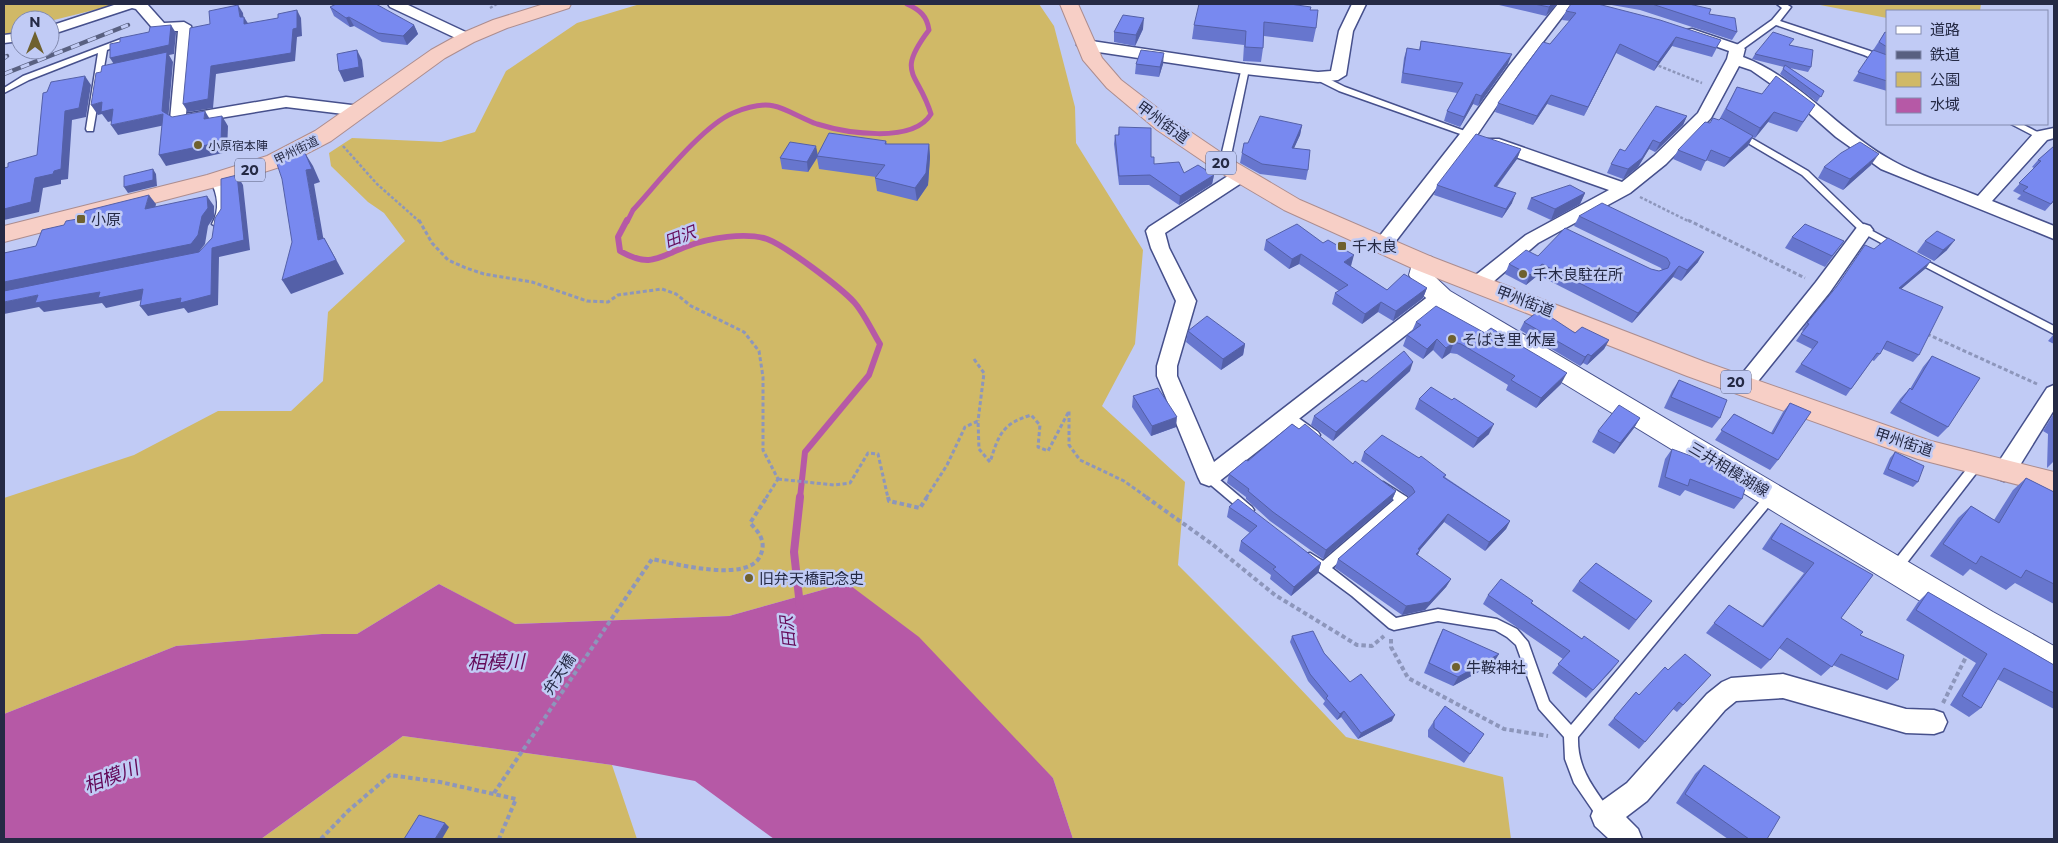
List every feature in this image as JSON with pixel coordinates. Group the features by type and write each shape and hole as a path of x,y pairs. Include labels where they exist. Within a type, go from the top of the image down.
{"highway":[{"name":"甲州街道","path":"4,234 244,173 297,151 360,111 438,54 467,38 500,24 562,4"},
{"name":"甲州街道","path":"1068,4 1085,45 1100,69 1114,84 1165,125 1232,171 1292,205 1382,246 1744,385 1928,451 2004,472 2054,483"}],"main road":[{"name":"三井相模湖線","path":"1423,262 1421,275 1427,286 1441,297 1772,494 1982,622 2054,662"}],"street":[{"path":"60,28 131,4 141,6 154,30 184,26 186,34 181,56 182,67 178,120 286,102 360,111"},
{"path":"395,4 467,38"},
{"path":"1085,45 1245,69 1318,77 1338,75 1346,32 1359,4"},
{"path":"1382,246 1469,134 1514,69 1565,4"},
{"path":"1682,30 1736,54 1800,97 1842,133 1887,165 2054,233"},
{"path":"1479,283 1532,239 1624,189 1709,117 1718,89 1736,54"},
{"path":"1469,134 1624,189"},
{"path":"1981,204 2048,135"},
{"path":"1232,171 1155,231 1155,238 1186,301 1167,366 1167,376 1209,477 1441,297"},
{"path":"1555,226 1573,235"},
{"path":"1744,385 1823,287 1864,230"},
{"path":"2004,472 2054,393"},
{"path":"1628,839 1605,816 1637,792 1716,702 1731,690 1783,686 1906,720 1934,722"}],"lane":[{"path":"1736,54 1775,22 1788,7 1781,4"},
{"path":"1775,22 1867,53 1886,62"},
{"path":"4,91 26,78 130,39"},
{"path":"90,129 103,50"},
{"path":"1232,171 1245,69"},
{"path":"98,74 108,72"},
{"path":"1318,77 1342,89 1469,134"},
{"path":"2018,125 2048,135"},
{"path":"1730,129 1805,173 1864,230 2054,330"},
{"path":"214,233 220,219 220,189 215,180"},
{"path":"1290,416 1326,444"},
{"path":"1895,569 1977,464"},
{"path":"1209,477 1258,519"},
{"path":"1323,568 1403,500 1371,478"},
{"path":"1605,816 1579,778 1569,753 1571,735 1772,494"},
{"path":"1302,552 1394,624 1438,615 1496,625 1512,633 1521,642 1544,705 1571,735"}],"path":[{"path":"1646,60 1718,89"},
{"path":"337,140 377,184 420,221 432,243 448,260 484,274 532,282 587,301 608,302 618,295 662,289 676,294 690,306 744,332 759,351 763,386 763,450 778,479 834,485 850,483 868,453 878,454 889,501 920,508 947,465 965,426 978,421"},
{"path":"974,359 984,373 978,421 979,449 990,462 1000,432 1012,420 1031,415 1040,425 1038,447 1048,451 1068,411 1069,445 1080,460 1124,481 1212,544 1275,595 1357,645 1370,648 1378,644 1394,624"},
{"name":"弁天橋","path":"494,793 644,568 652,559 733,571 751,568 759,560 764,545 760,532 750,523 778,479"},
{"path":"1934,722 1982,622"},
{"path":"1394,624 1391,646 1408,678 1504,729 1542,736 1571,735"},
{"path":"321,839 390,775 440,782 516,799 499,839"}],"green space":[{"path":"4,4 118,4 60,18 60,10 10,10 10,37 4,40"},
{"path":"640,4 1039,4 1054,26 1075,107 1076,143 1143,250 1135,344 1102,406 1185,482 1178,565 1275,662 1346,737 1503,777 1511,839 1073,839 1053,778 847,583 729,616 514,624 439,584 357,634 322,634 176,646 4,714 4,498 134,455 218,411 291,411 323,381 328,312 405,241 384,213 368,202 331,166 329,153 352,138 441,142 475,132 506,71 577,23"},
{"path":"1815,4 1981,4 1980,10 1886,10 1886,18"},
{"path":"403,736 612,765 637,839 261,839"}],"water":[{"name":"相模川","path":"847,583 919,637 1053,778 1073,839 774,839 695,781 612,765 403,736 261,839 4,839 4,714 176,646 322,634 357,634 439,584 515,624 729,616"}],"building":[{"path":"336,4 376,4 414,25 403,36 378,33 349,17 346,18 330,7"},
{"path":"1199,4 1290,4 1311,7 1310,10 1318,10 1316,28 1264,22 1263,48 1245,47 1246,31 1194,25"},
{"path":"1534,4 1552,4 1549,7"},
{"path":"1571,4 1598,4 1660,20 1721,40 1716,48 1676,37 1658,62 1620,44 1588,107 1551,95 1537,116 1498,103 1543,42 1550,44 1576,13 1566,11"},
{"path":"1652,4 1689,4 1711,9 1709,14 1735,18 1737,32"},
{"path":"238,5 240,17 244,17 244,24 278,18 278,14 297,10 297,28 293,29 291,53 211,66 208,99 183,104 190,28 210,24 209,11"},
{"path":"1123,15 1144,18 1136,35 1114,32"},
{"path":"171,25 169,45 110,58 110,44 120,42 120,38 149,32 150,27"},
{"path":"1773,32 1794,39 1789,45 1813,50 1811,67 1755,54"},
{"path":"1885,32 1886,32 1886,46 1879,42"},
{"path":"1421,41 1512,54 1481,96 1476,94 1464,117 1447,111 1463,83 1403,73 1407,48 1420,50"},
{"path":"357,50 359,67 339,71 337,54"},
{"path":"1141,50 1164,53 1160,67 1136,64"},
{"path":"1873,50 1886,55 1886,81 1858,72"},
{"path":"167,52 162,111 172,117 205,111 204,119 222,116 221,142 159,155 163,114 111,125 113,109 101,112 102,102 91,105 96,73 101,72 102,66"},
{"path":"1785,65 1824,91 1821,97 1783,69"},
{"path":"85,76 79,108 65,111 61,169 54,171 53,174 35,178 31,202 4,209 4,168 8,167 8,163 37,155 43,93 47,92 51,82"},
{"path":"1776,76 1815,105 1803,122 1774,112 1760,128 1726,109 1737,87 1762,94"},
{"path":"1656,106 1687,116 1660,143 1653,140 1642,158 1628,169 1611,164 1620,149 1625,151"},
{"path":"1260,116 1302,125 1292,148 1310,150 1308,170 1262,164 1242,153 1244,143 1248,143"},
{"path":"1713,118 1719,120 1721,118 1753,136 1730,158 1711,150 1706,161 1678,150 1705,122 1710,123"},
{"path":"1119,127 1151,128 1151,157 1154,157 1154,164 1179,162 1184,173 1198,165 1214,175 1180,196 1150,175 1119,176 1115,135 1119,135"},
{"path":"829,133 886,141 885,144 929,144 926,173 915,188 875,178 885,165 817,156"},
{"path":"1476,134 1521,149 1494,186 1516,193 1506,209 1437,185"},
{"path":"790,142 816,146 807,162 780,158"},
{"path":"1860,142 1879,154 1850,179 1824,167 1841,153"},
{"path":"2054,146 2054,200 2051,204 2023,191 2028,187 2019,183 2041,161 2038,160"},
{"path":"305,153 312,169 306,170 318,240 324,238 336,260 282,280 292,242 282,179 276,161"},
{"path":"153,169 153,180 124,187 124,176"},
{"path":"237,175 244,240 212,248 211,295 180,303 181,298 140,306 143,289 98,298 100,292 35,303 38,295 4,302 4,291 199,252 212,238 215,218 221,209 221,179"},
{"path":"1570,185 1585,193 1555,209 1531,198"},
{"path":"149,195 145,209 207,196 208,208 202,216 198,235 191,244 4,282 4,253 36,246 42,230 64,225 66,221 83,218 85,211"},
{"path":"1602,203 1704,252 1687,270 1679,266 1638,313 1542,264 1530,275 1509,264 1526,250 1538,256 1565,228 1651,269 1659,271 1668,268 1670,263 1667,258 1579,216"},
{"path":"1297,224 1323,243 1328,240 1354,255 1344,262 1387,290 1404,274 1427,288 1396,311 1381,302 1365,314 1335,293 1348,285 1301,254 1292,259 1266,240"},
{"path":"1805,224 1844,241 1832,256 1792,237"},
{"path":"1937,231 1955,240 1943,250 1925,241"},
{"path":"1888,238 1931,261 1899,288 1943,307 1919,355 1887,341 1880,354 1877,353 1851,389 1801,364 1818,342 1801,334 1809,324 1807,323 1837,286 1865,245 1874,249"},
{"path":"1436,306 1485,333 1491,328 1567,373 1541,398 1511,380 1515,376 1461,344 1454,342 1446,348 1437,339 1427,349 1407,335 1421,325 1416,322"},
{"path":"1540,310 1575,333 1582,327 1609,340 1591,356 1588,354 1585,357 1524,322"},
{"path":"1207,316 1245,344 1223,359 1188,331"},
{"path":"1404,351 1413,362 1336,432 1314,416 1362,380 1366,382"},
{"path":"1932,356 1980,378 1948,427 1900,402 1910,388 1912,390"},
{"path":"1679,380 1727,400 1720,418 1671,397"},
{"path":"1431,387 1452,400 1454,398 1494,424 1478,438 1419,399"},
{"path":"1158,388 1177,417 1152,426 1133,396"},
{"path":"1790,403 1811,412 1778,460 1721,430 1734,414 1773,434"},
{"path":"1619,405 1640,418 1620,443 1598,431"},
{"path":"1292,424 1299,429 1305,424 1353,464 1355,461 1396,491 1326,550 1273,512 1248,491 1249,489 1229,474 1246,460 1248,461"},
{"path":"1382,435 1419,458 1421,456 1446,475 1443,477 1510,521 1489,542 1448,514 1418,549 1420,550 1416,554 1451,579 1429,602 1406,606 1338,559 1415,492 1412,487 1364,452"},
{"path":"1672,449 1721,467 1747,482 1742,499 1690,479 1688,486 1665,477"},
{"path":"1895,452 1924,466 1918,482 1888,469"},
{"path":"2026,478 2054,492 2054,584 2026,570 2021,578 1981,556 1976,564 1943,544 1971,506 1999,523"},
{"path":"1238,499 1321,563 1294,587 1273,569 1276,567 1241,541 1257,526 1229,507"},
{"path":"1781,523 1873,575 1841,618 1863,632 1860,635 1904,655 1898,680 1841,654 1832,667 1787,638 1770,660 1714,623 1729,605 1763,627 1814,563 1771,539"},
{"path":"1596,563 1652,601 1636,620 1579,581"},
{"path":"1501,579 1582,639 1584,636 1619,661 1593,690 1558,664 1570,651 1488,595"},
{"path":"1928,592 2054,665 2054,693 2004,668 1981,708 1962,696 1987,654 1916,610"},
{"path":"1443,629 1499,654 1458,677 1429,663"},
{"path":"1313,631 1324,653 1350,682 1361,674 1395,715 1361,733 1344,711 1340,714 1326,698 1328,696 1310,674 1292,636"},
{"path":"1685,654 1711,675 1683,705 1679,702 1645,742 1614,718 1636,692 1639,695 1665,667 1668,670"},
{"path":"1445,706 1484,734 1470,754 1434,728 1434,721"},
{"path":"1704,765 1780,817 1767,839 1749,839 1685,794"},
{"path":"419,815 445,823 435,839 404,839"}],"waterway":[{"name":"田沢","path":"627,222 633,210 694,143 721,120 743,109 758,106 774,106 817,124 861,133 895,133 922,123 931,114 912,73 911,65 913,56 929,30 927,21 922,14 907,4"},
{"name":"田沢","path":"627,220 618,237 620,251 640,259 655,259 716,238 748,236 767,239 787,250 825,277 847,295 858,306 865,317 880,344 869,375 805,452 800,498"},
{"name":"田沢","path":"800,497 794,552 800,606"}],"railway":[{"path":"4,74 128,25"}],"place":[{"name":"小原宿本陣","path":"198,145"},
{"name":"小原","path":"81,219"},
{"name":"千木良","path":"1342,246"},
{"name":"千木良駐在所","path":"1523,274"},
{"name":"そばき里 休屋","path":"1452,339"},
{"name":"旧弁天橋記念史","path":"749,578"},
{"name":"牛鞍神社","path":"1456,667"}]}
